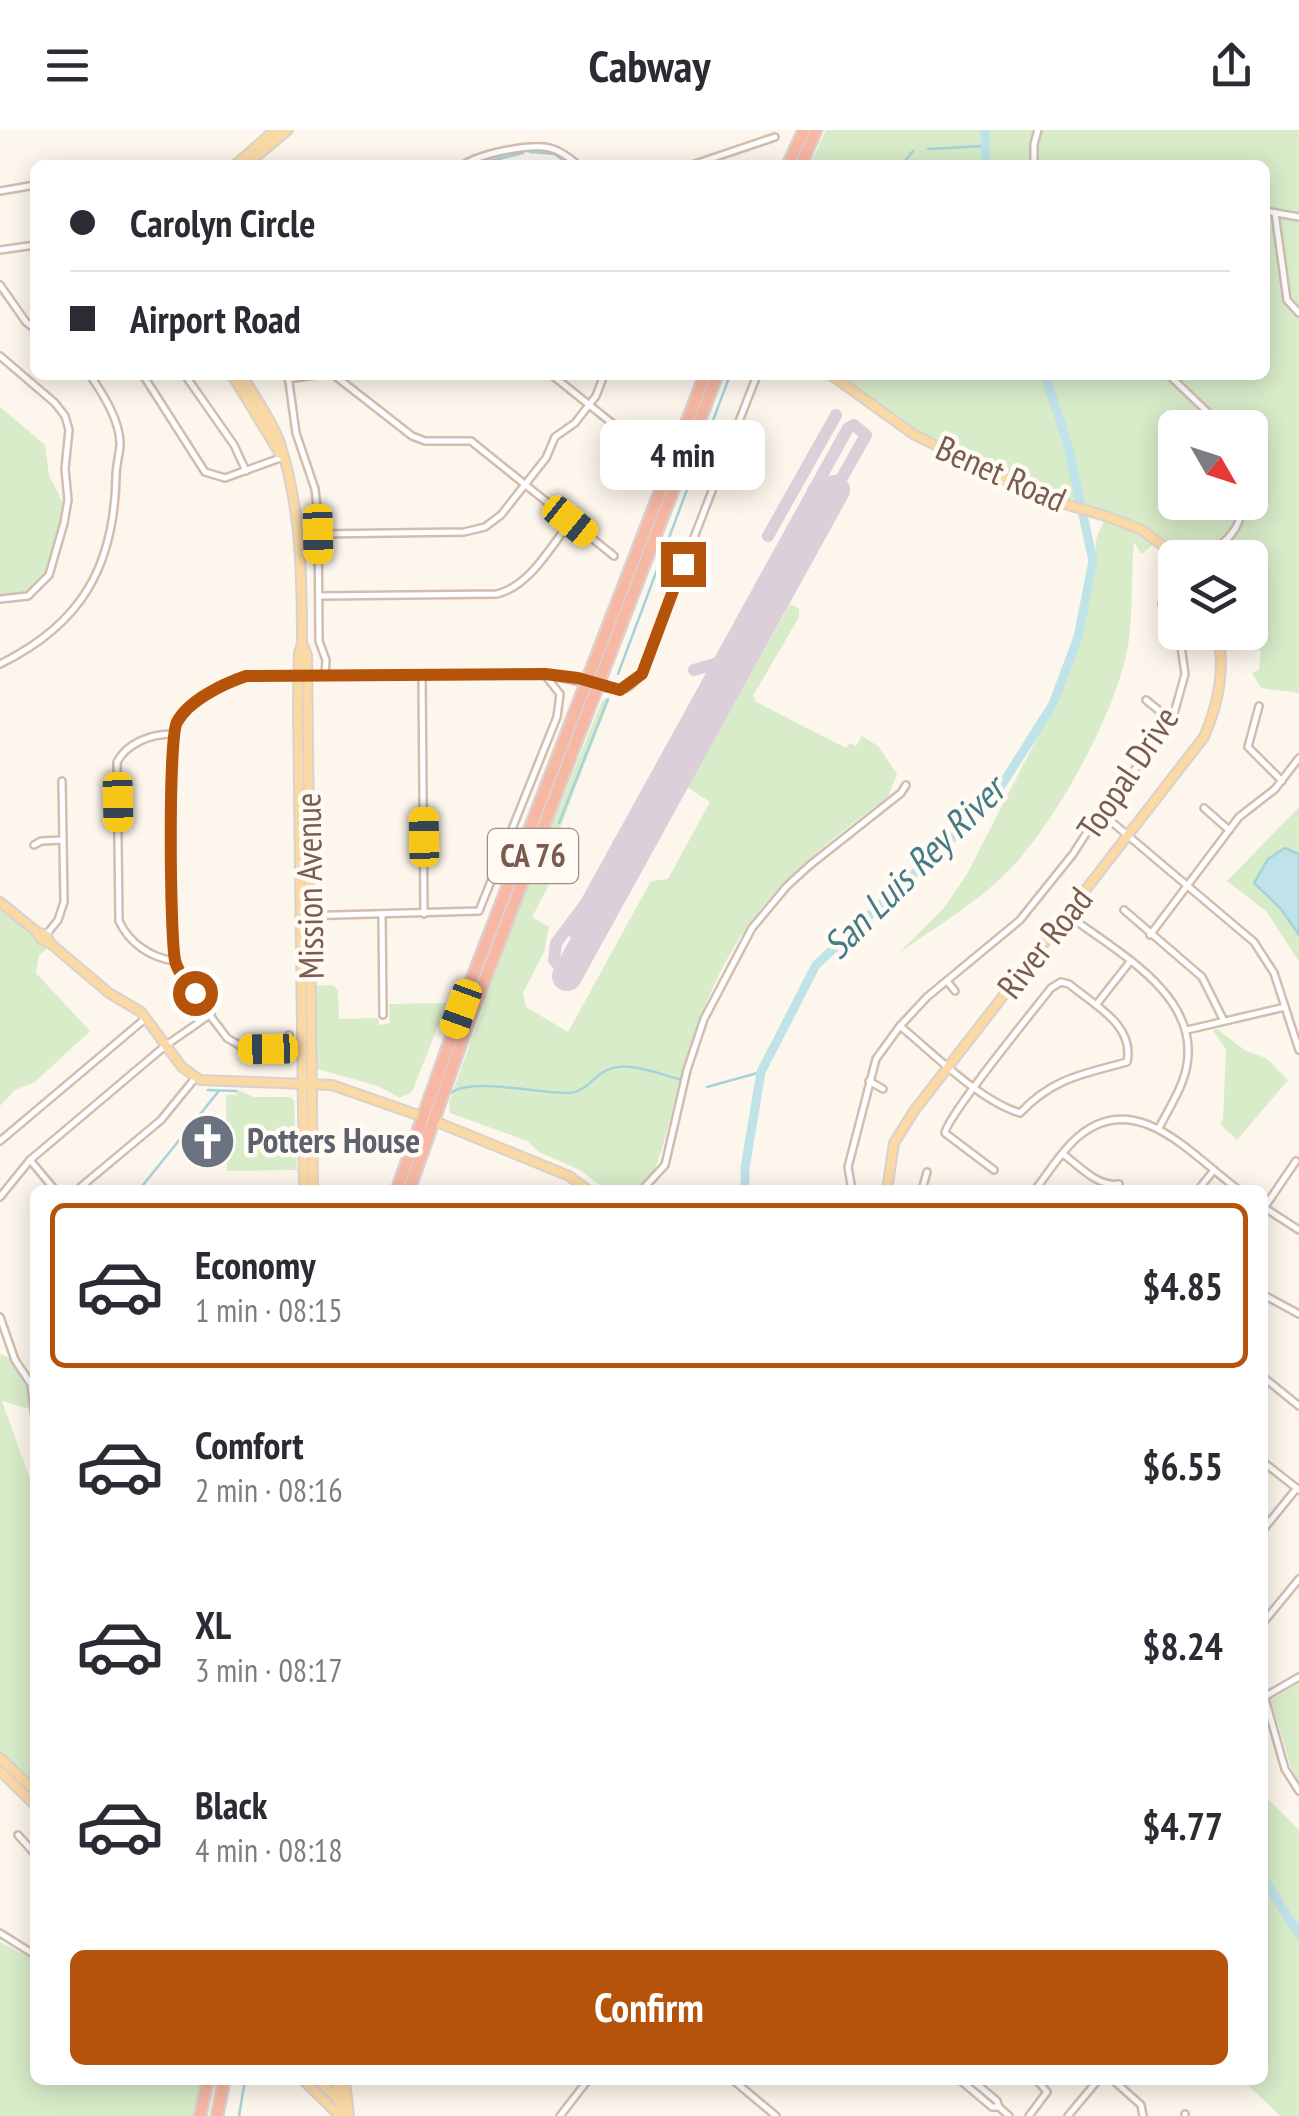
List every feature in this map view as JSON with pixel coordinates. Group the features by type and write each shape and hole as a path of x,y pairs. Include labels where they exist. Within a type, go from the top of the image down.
{"highway":[{"path":"790,160 804,130"},
{"path":"803,160 816,130"},
{"name":"CA 76","path":"411,1185 427,1119 587,681 703,380"},
{"name":"CA 76","path":"399,1185 600,686 715,380"},
{"path":"200,2116 207,2085"},
{"path":"216,2116 223,2085"}],"main road":[{"path":"241,160 275,130"},
{"path":"252,160 288,130"},
{"name":"Mission Avenue","path":"235,380 282,457"},
{"name":"Mission Avenue","path":"245,380 280,441 298,521 302,643 298,653 303,675 309,786 310,853 305,916"},
{"name":"Benet Road","path":"837,380 912,434 1020,488 1142,530 1158,542"},
{"name":"River Road","path":"888,1185 894,1143 914,1111 1198,746 1217,701 1220,650"},
{"name":"Mission Avenue","path":"303,675 298,733 299,826 313,1185"},
{"path":"298,733 302,739 303,780 309,786"},
{"path":"299,826 304,849 310,853"},
{"path":"0,902 109,993 146,1018 182,1067 196,1077 211,1082 332,1086 427,1119 570,1176 582,1185"},
{"name":"Mission Avenue","path":"304,1185 308,1085"},
{"path":"0,1758 30,1787"},
{"path":"0,1771 30,1800"},
{"path":"309,2085 343,2116"},
{"path":"323,2085 339,2100"},
{"path":"338,2085 343,2116"},
{"path":"343,2116 345,2085"}],"street":[{"path":"1034,160 1038,130"},
{"path":"707,160 774,137"},
{"path":"472,160 536,146 558,151 571,160"},
{"path":"0,191 30,186"},
{"path":"1270,212 1299,217"},
{"path":"1275,213 1287,300 1299,313"},
{"path":"0,250 30,246"},
{"path":"0,285 30,325"},
{"path":"0,356 55,404 65,416 68,430 68,500 48,575 28,596 0,599"},
{"path":"0,664 50,634 72,614 95,580 105,550 114,519 120,440 108,405 93,380"},
{"path":"145,380 200,467 216,477 225,478 282,457"},
{"path":"189,380 234,444 246,471"},
{"path":"288,380 296,433 315,488 320,640 326,660 325,676"},
{"path":"340,380 412,436 471,441 614,556"},
{"path":"558,380 638,444 646,455"},
{"path":"318,534 474,531 495,520 546,458 554,437 570,427 590,405 602,380"},
{"path":"289,1035 290,1048 246,1049 227,1038 175,962 172,734 180,716 228,682 246,676 545,674 620,690 642,674 755,380"},
{"path":"1173,380 1205,410"},
{"path":"1225,540 1240,520"},
{"path":"319,596 498,594 522,582 570,521"},
{"name":"Toopal Drive","path":"851,1185 848,1168 876,1059 900,1026 1020,920 1073,854 1100,812 1172,721 1186,674 1182,650"},
{"path":"305,916 475,912 484,904 557,716 560,694 545,674"},
{"path":"422,677 424,914"},
{"path":"1146,700 1172,721"},
{"path":"1258,706 1248,748 1282,781"},
{"path":"172,734 142,740 117,760 119,921 121,928 147,953 175,962"},
{"path":"1150,935 1229,830 1282,781 1299,758"},
{"path":"44,937 58,920 64,902 62,781"},
{"path":"647,1185 665,1165 704,1018 752,928 786,886 901,794 906,784"},
{"path":"1204,808 1229,830"},
{"path":"1100,812 1254,942 1274,973 1299,1050"},
{"path":"34,845 63,840"},
{"path":"1124,910 1202,978 1224,1021"},
{"path":"382,914 383,1015"},
{"path":"1068,914 1171,998 1187,1030 1184,1075 1159,1128"},
{"path":"1096,1005 1130,963"},
{"path":"947,981 954,992"},
{"path":"900,1026 976,1087 1020,1114 1048,1089 1076,1074 1126,1062 1128,1040 1119,1025 1069,984 1060,982 1051,988 976,1087 946,1125 945,1134 994,1170"},
{"path":"1187,1030 1285,1008"},
{"path":"0,1197 30,1160 165,1046 212,1014"},
{"path":"0,1141 146,1018"},
{"path":"1072,1066 1076,1074"},
{"path":"83,1185 161,1120 196,1077"},
{"path":"869,1081 883,1089"},
{"path":"1039,1185 1086,1131 1112,1120 1131,1120 1159,1128 1233,1185"},
{"path":"1063,1154 1108,1185"},
{"path":"30,1160 51,1185"},
{"path":"1268,1201 1296,1161"},
{"path":"1202,1185 1214,1170"},
{"path":"923,1185 927,1172"},
{"path":"1114,1185 1119,1184"},
{"path":"1268,1211 1299,1230"},
{"path":"1268,1297 1299,1314"},
{"path":"0,1317 15,1360 30,1382"},
{"path":"1268,1381 1299,1406"},
{"path":"1268,1466 1298,1489 1268,1524"},
{"path":"1268,1617 1299,1579"},
{"path":"1268,1695 1299,1677"},
{"path":"1268,1703 1286,1769 1299,1792"},
{"path":"18,1835 30,1848"},
{"path":"0,1933 30,1952"},
{"path":"560,2116 584,2085"},
{"path":"739,2085 776,2116"},
{"path":"966,2085 1009,2116"},
{"path":"978,2085 996,2100 999,2108"},
{"path":"1030,2116 1047,2092 1041,2085"},
{"path":"1068,2116 1094,2085"},
{"path":"1119,2085 1138,2101 1143,2116"}],"green space":[{"path":"826,130 1299,130 1299,693 1261,688 1252,673 1259,670 1260,650 1268,650 1268,540 1158,540 1141,554 1134,542 1131,618 1124,664 1106,715 1079,770 1014,865 974,901 899,953 944,908 967,874 1072,661 1093,582 1096,539 1106,516 1058,503 913,434 838,380 1270,380 1270,160 812,160"},
{"path":"0,407 45,445 49,475 64,505 49,568 34,588 19,594 0,594"},
{"path":"790,604 799,609 799,617 753,696 756,702 846,748 850,743 856,746 862,736 878,746 897,774 888,797 786,881 739,939 702,1013 654,1172 640,1185 600,1185 580,1170 539,1152 527,1141 450,1113 449,1103 518,909 602,701 609,701 540,880 549,885 532,917 549,927 544,952 523,993 526,1007 568,1032 651,881 668,879 710,802 687,787"},
{"path":"1299,807 1299,854 1285,848 1268,859 1259,890 1281,909 1299,935 1299,962 1267,912 1227,881"},
{"path":"0,905 47,949 39,955 36,973 90,1031 35,1082 15,1090 0,1106"},
{"path":"332,985 338,990 339,1019 378,1018 379,1025 390,1023 389,1004 447,1003 412,1092 400,1098 378,1086 317,1069 313,986"},
{"path":"1213,1030 1246,1051 1266,1058 1288,1080 1237,1140 1220,1124 1226,1050"},
{"path":"236,1089 254,1097 294,1100 297,1170 227,1171 226,1095 236,1095"},
{"path":"0,1354 9,1358 28,1388 29,1409 2,1401 30,1479 30,1782 0,1753"},
{"path":"1299,1683 1299,1784 1271,1700"},
{"path":"1268,1799 1299,1830 1299,2116 1280,2116 1248,2085 1268,2085"},
{"path":"0,1942 30,1957 30,2085 201,2085 194,2116 0,2116"}],"water":[{"path":"1285,848 1299,854 1299,935 1281,909 1254,883 1268,859"}],"waterway":[{"name":"San Luis Rey River","path":"985,130 986,160"},
{"path":"928,149 985,146"},
{"path":"906,160 913,151"},
{"path":"530,152 554,154 563,160"},
{"path":"494,160 523,153"},
{"path":"618,674 728,380"},
{"name":"San Luis Rey River","path":"745,1185 761,1072 816,965 991,802 1053,704 1078,637 1093,561 1067,442 1047,380"},
{"path":"559,823 608,699"},
{"path":"451,1093 474,1086 569,1093 620,1067 640,1068 679,1079"},
{"path":"707,1087 761,1072"},
{"path":"208,1090 236,1091"},
{"path":"143,1185 218,1092"},
{"name":"San Luis Rey River","path":"1268,1885 1299,1934"},
{"path":"239,2116 244,2085"}],"taxiway":[{"path":"768,536 836,415"},
{"path":"567,976 554,960 556,943 586,903 848,428 854,425 866,435 835,490"},
{"path":"813,490 823,512"},
{"path":"779,553 786,564 796,560"},
{"path":"729,644 730,651 737,655 747,649"},
{"path":"694,670 718,663"},
{"path":"707,683 712,712"},
{"path":"618,844 623,841 632,845 633,856"},
{"path":"576,920 572,931 587,939"}],"runway":[{"path":"567,976 835,490"}],"place":[{"name":"Potters House","path":"208,1141"}],"route":[{"path":"195,993 175,962 171,780 172,734 180,716 189,708 228,682 246,676 545,674 620,690 642,674 683,564"}]}
